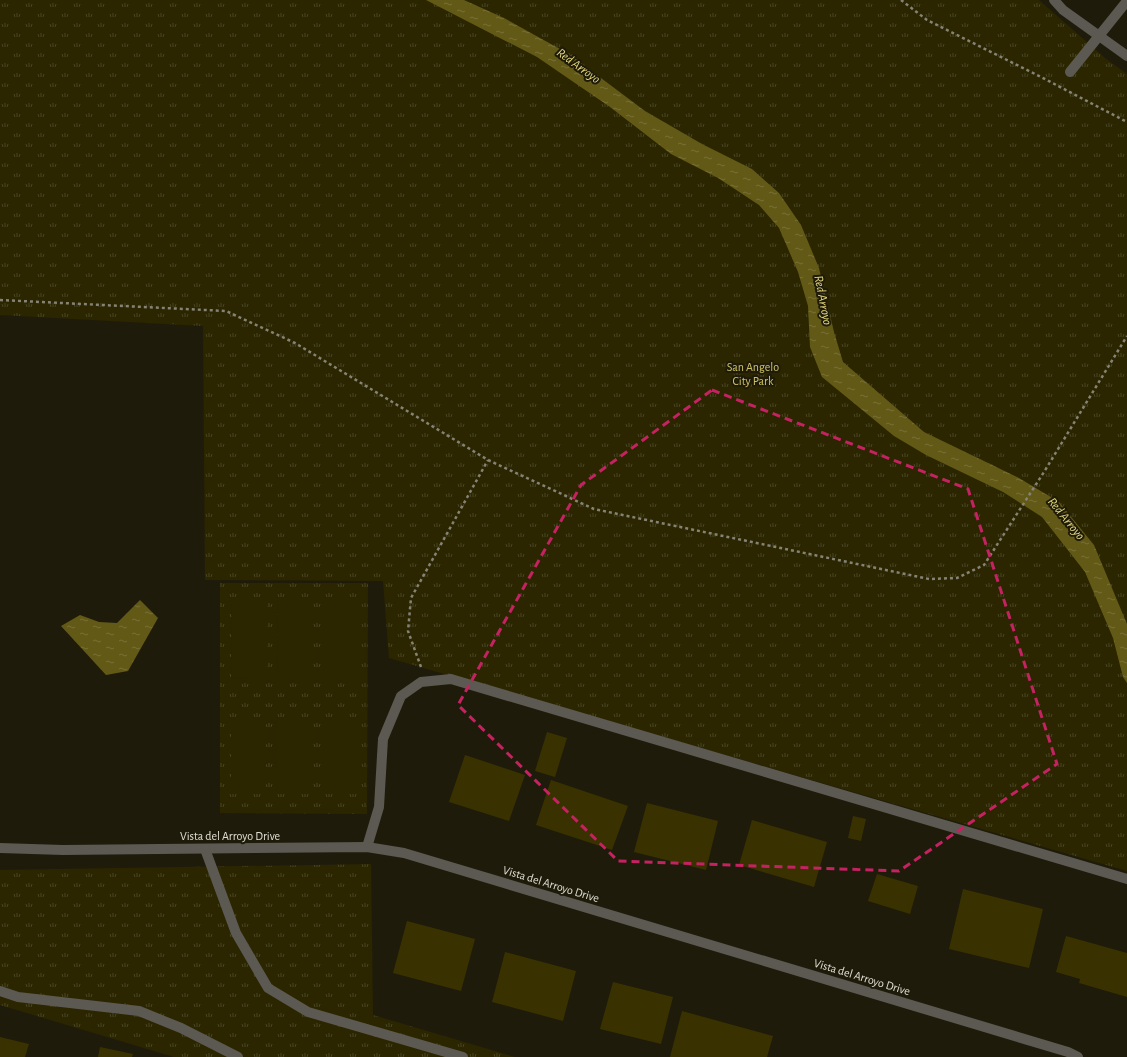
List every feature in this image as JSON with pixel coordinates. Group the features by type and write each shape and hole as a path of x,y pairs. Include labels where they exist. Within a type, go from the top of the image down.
{"street":[{"path":"1054,0 1064,10 1127,56"},
{"path":"1070,72 1127,1"},
{"path":"367,847 379,807 383,739 401,696 421,682 451,679 1127,880"},
{"name":"Vista del Arroyo Drive","path":"0,848 63,850 367,847 412,855 1068,1052 1078,1057"},
{"path":"206,849 236,933 268,988 308,1012 463,1057"},
{"path":"0,991 18,997 139,1011 181,1028 238,1057"}],"path":[{"path":"901,0 927,20 1041,76 1127,122"},
{"path":"0,300 226,312 295,343 488,460 594,509 929,579 957,578 984,565 1044,472 1127,336"},
{"path":"422,670 408,631 411,598 488,460"}],"highlighted area":[{"path":"712,390 968,489 1057,764 899,871 618,861 458,705 581,485"}],"green space":[{"name":"San Angelo City Park","path":"0,0 1039,0 1105,58 1127,74 1127,871 389,658 383,581 205,580 203,326 0,315"},
{"path":"220,583 368,583 367,814 220,813"},
{"path":"232,602 267,602 267,678 231,677"},
{"path":"278,602 313,602 313,678 277,678"},
{"path":"324,602 359,602 359,678 324,678"},
{"path":"231,718 266,718 266,794 231,794"},
{"path":"277,718 312,718 312,794 276,794"},
{"path":"323,718 358,718 358,794 323,794"},
{"path":"371,864 373,1015 515,1057 174,1057 0,1005 0,870"}],"water":[{"name":"Red Arroyo","path":"426,0 464,0 504,18 569,54 645,111 702,144 752,169 779,193 801,225 819,268 834,332 843,362 924,432 1019,478 1059,502 1094,545 1127,624 1127,683 1123,677 1113,638 1085,572 1042,517 1003,492 926,455 894,436 822,377 810,347 808,306 798,272 779,228 759,205 718,178 671,154 610,107 537,57"},
{"path":"140,600 158,618 128,671 106,675 61,626 80,615 99,622 117,623"}],"building":[{"path":"547,732 567,738 555,777 535,771"},
{"path":"465,755 525,775 509,821 449,802"},
{"path":"551,780 628,806 612,850 536,825"},
{"path":"647,803 718,821 706,870 634,852"},
{"path":"853,816 866,819 861,841 848,838"},
{"path":"752,820 827,842 814,887 739,865"},
{"path":"877,874 918,886 910,914 868,901"},
{"path":"963,889 1043,909 1029,968 949,949"},
{"path":"407,921 475,939 461,991 393,973"},
{"path":"1066,936 1127,953 1127,997 1079,983 1080,979 1056,972"},
{"path":"505,952 576,971 563,1021 492,1002"},
{"path":"613,982 673,997 661,1044 600,1029"},
{"path":"682,1011 773,1036 767,1057 670,1057"},
{"path":"0,1037 29,1044 25,1057 0,1057"},
{"path":"100,1047 133,1054 132,1057 98,1057"}]}
